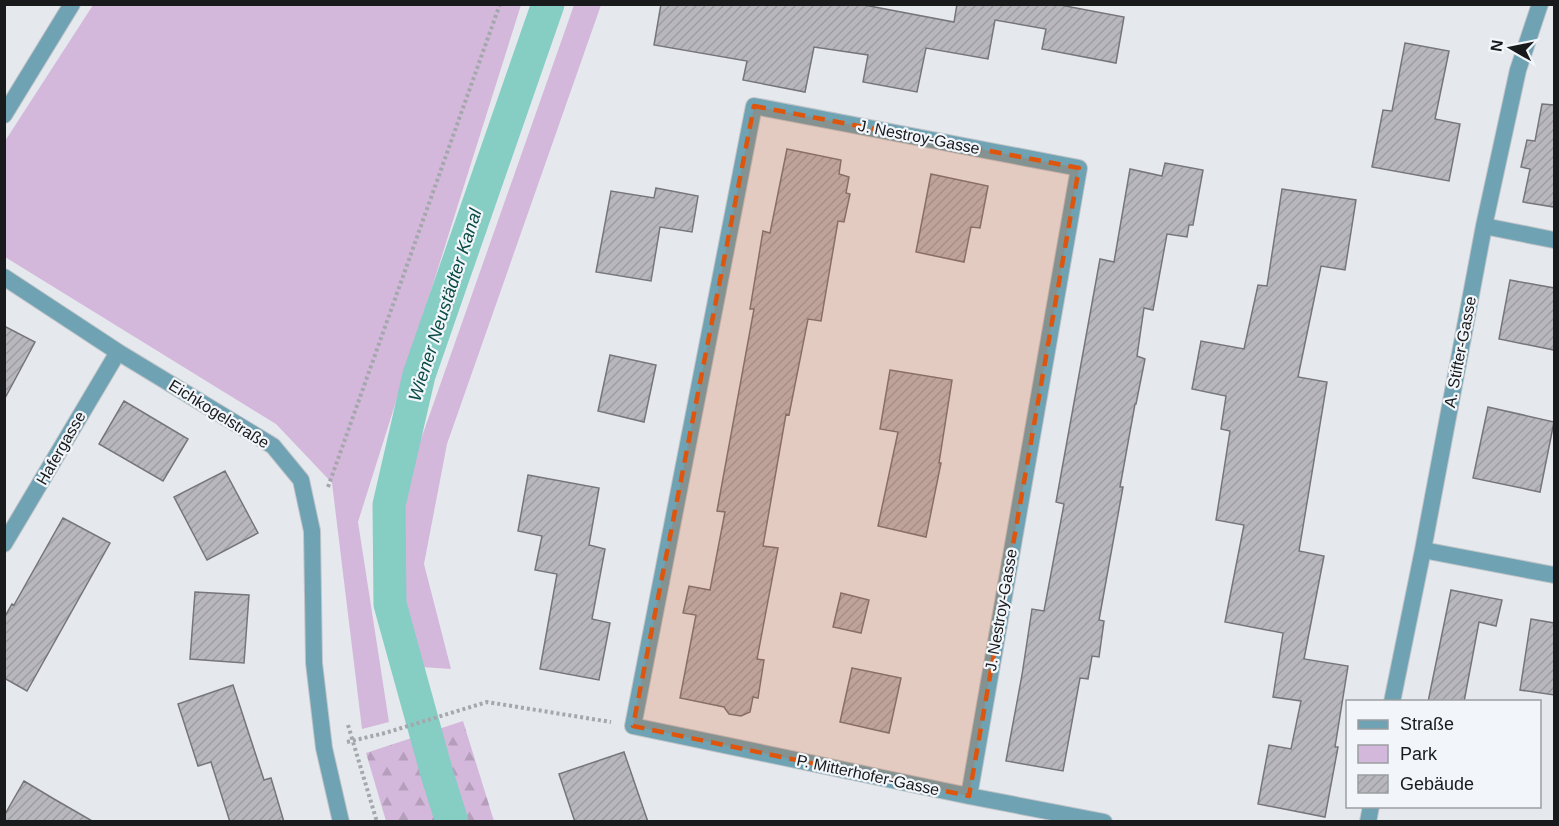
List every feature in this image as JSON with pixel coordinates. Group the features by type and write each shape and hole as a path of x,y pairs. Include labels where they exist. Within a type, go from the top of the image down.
{"street":[{"path":"4,116 72,4"},
{"name":"A. Stifter-Gasse","path":"1392,700 1484,226 1518,70 1540,4"},
{"name":"J. Nestroy-Gasse","path":"633,726 754,106 1079,168 969,796"},
{"path":"1484,226 1554,240"},
{"name":"Eichkogelstraße","path":"4,277 118,352 273,446 302,480 312,531 314,663 324,748 341,822"},
{"name":"Hafergasse","path":"4,544 118,352"},
{"path":"1423,550 1554,575"},
{"name":"P. Mitterhofer-Gasse","path":"633,726 1104,822"}],"path":[{"path":"312,531 500,4"},
{"path":"324,748 385,733 487,702 633,726"},
{"path":"346,719 377,822"}],"highlighted area":[{"path":"754,106 1079,168 969,796 633,726"}],"green space":[{"path":"93,5 521,5 358,522 389,722 362,729 332,483 276,424 5,257 5,141"},
{"path":"574,5 601,5 447,444 424,564 451,669 421,667 403,592 402,493"},
{"path":"463,721 494,821 386,821 366,753"}],"building":[{"path":"661,4 859,4 954,22 957,4 1055,4 1124,17 1116,63 1042,49 1046,29 995,20 988,59 926,48 917,92 863,82 868,55 814,47 805,92 743,80 747,61 654,45"},
{"path":"1405,43 1449,51 1435,119 1460,124 1449,181 1372,167 1383,110 1392,111"},
{"path":"1542,104 1554,105 1554,207 1523,202 1530,169 1521,167 1527,140 1535,141"},
{"path":"787,149 841,160 839,174 849,177 846,193 850,194 844,222 838,221 821,321 808,319 789,415 786,414 763,546 778,548 757,659 764,660 758,698 753,697 750,712 741,716 729,714 724,707 680,698 696,615 683,613 689,586 710,590 725,512 717,511 754,309 750,309 763,231 770,233"},
{"path":"1165,163 1203,170 1193,225 1189,225 1187,237 1167,234 1153,310 1144,308 1137,356 1145,359 1120,487 1123,487 1099,620 1104,621 1099,657 1092,656 1088,679 1080,678 1063,771 1006,761 1032,609 1044,611 1064,504 1056,502 1100,259 1114,262 1130,169 1162,176"},
{"path":"931,174 988,186 980,228 971,227 964,262 916,252"},
{"path":"656,188 698,196 692,232 660,227 651,281 596,272 611,191 654,198"},
{"path":"1282,189 1356,200 1345,270 1321,266 1298,377 1327,382 1299,551 1324,556 1304,659 1348,666 1335,747 1338,747 1325,817 1258,804 1269,745 1291,749 1301,701 1273,697 1283,633 1225,622 1244,525 1216,520 1230,431 1221,429 1226,396 1192,389 1201,341 1244,349 1258,285 1267,286"},
{"path":"1510,280 1554,288 1554,350 1499,339"},
{"path":"4,326 35,342 4,400"},
{"path":"610,355 656,365 644,422 598,411"},
{"path":"890,370 952,380 939,463 941,463 926,537 878,526 898,432 880,429"},
{"path":"124,401 188,439 163,481 99,444"},
{"path":"1488,407 1554,422 1540,492 1473,478"},
{"path":"225,471 258,533 207,560 174,497"},
{"path":"528,475 599,488 589,545 605,549 592,619 610,623 599,680 540,669 557,574 535,570 542,536 518,531"},
{"path":"63,518 110,543 27,691 4,678 4,618 12,604 14,605"},
{"path":"1451,590 1502,600 1496,626 1479,622 1464,700 1428,700"},
{"path":"195,592 249,595 244,663 190,659"},
{"path":"841,593 869,600 861,633 833,627"},
{"path":"1531,619 1554,623 1554,695 1520,690"},
{"path":"852,668 901,678 889,733 840,722"},
{"path":"233,685 264,780 271,778 284,822 230,822 211,762 198,766 178,704"},
{"path":"624,752 648,822 575,822 559,774"},
{"path":"24,781 94,822 4,822 4,816"}],"waterway":[{"name":"Wiener Neustädter Kanal","path":"452,822 390,604 389,505 419,375 548,4"}]}
